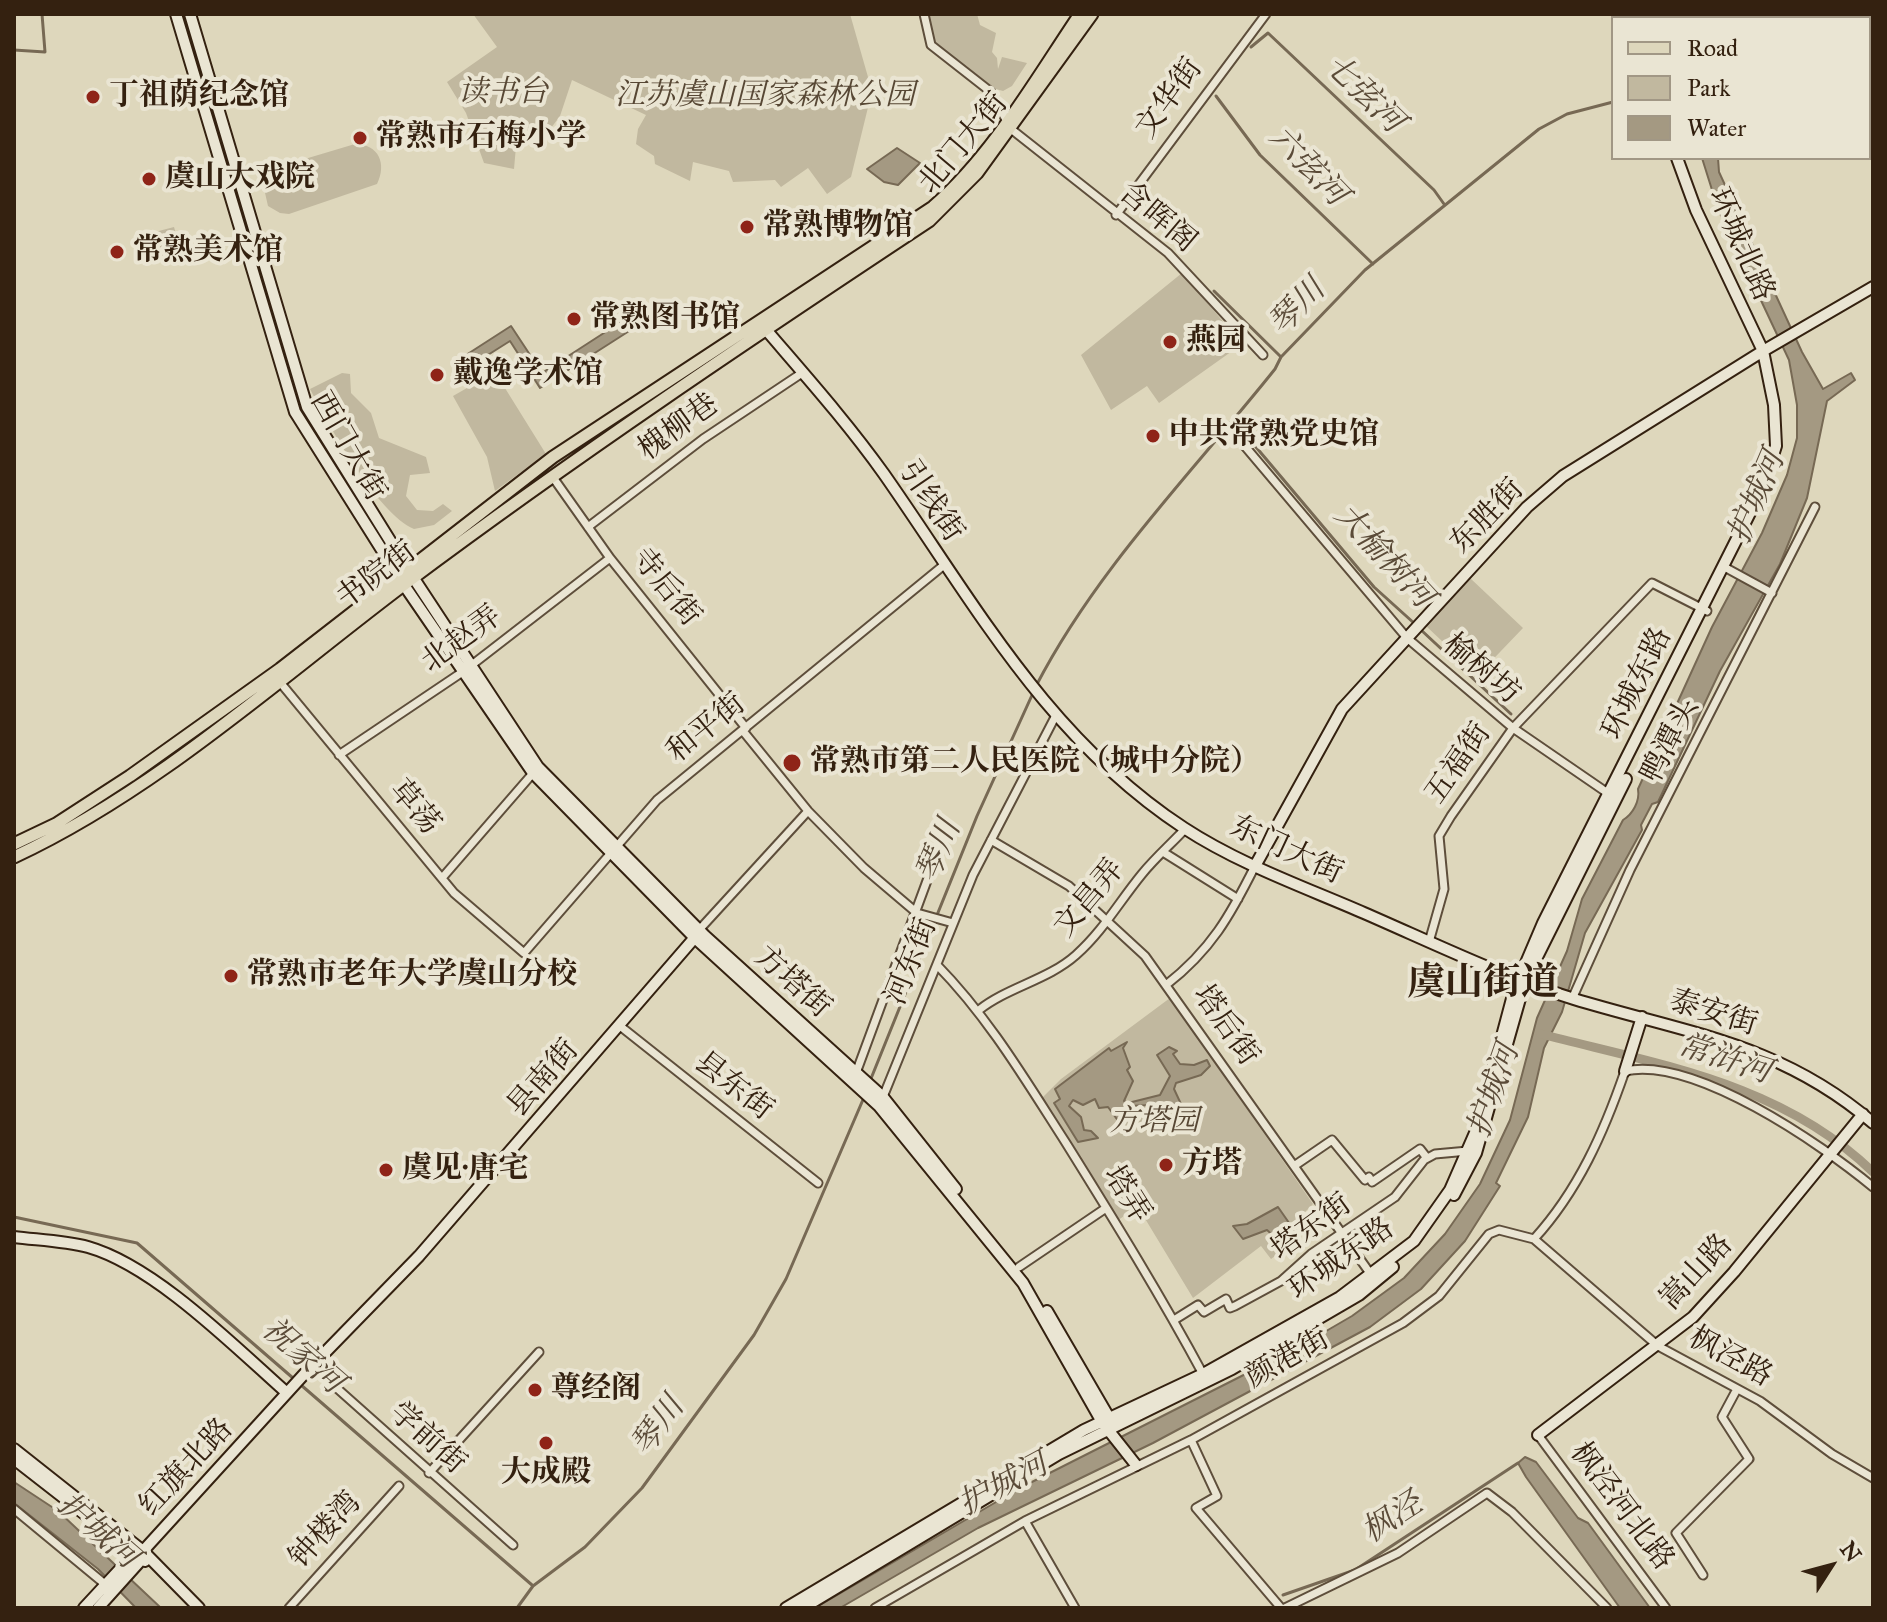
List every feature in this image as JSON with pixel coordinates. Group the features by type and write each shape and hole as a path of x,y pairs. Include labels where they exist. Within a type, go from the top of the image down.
{"main road":[{"name":"北门大街","path":"762,324 929,221 977,173 1080,14"},
{"name":"北门大街","path":"1009,125 1092,14"},
{"name":"书院街","path":"14,857 62,834 125,793 279,681 553,457 762,324"},
{"name":"书院街","path":"14,844 56,824 130,776 762,324"}],"street":[{"name":"西门大街","path":"176,14 295,412 406,576"},
{"name":"西门大街","path":"190,14 307,407 406,576"},
{"name":"含晖阁","path":"924,14 931,45 991,92 1009,125 1116,215 1168,253 1263,355"},
{"name":"文华街","path":"1116,215 1266,14"},
{"name":"环城北路","path":"1680,160 1765,349"},
{"name":"东胜街","path":"1255,866 1342,709 1527,507 1563,476 1765,349 1873,287"},
{"name":"引线街","path":"762,324 882,471 944,565 1055,717"},
{"name":"环城东路","path":"1704,610 1770,485 1782,442 1779,396 1765,349"},
{"name":"环城东路","path":"786,1608 1108,1424 1205,1377 1374,1279 1421,1242 1456,1191 1471,1152 1522,979 1763,487 1776,446 1774,405 1765,349"},
{"name":"槐柳巷","path":"588,527 703,439 802,373"},
{"name":"榆树坊","path":"1243,444 1410,636 1513,728 1613,797"},
{"name":"寺后街","path":"551,476 610,558 808,811 864,868 917,913"},
{"name":"鸭潭头","path":"1572,999 1630,870 1815,507"},
{"name":"北赵弄","path":"339,755 468,668 610,558"},
{"name":"和平街","path":"524,953 657,800 944,565"},
{"path":"1728,569 1772,593"},
{"name":"方塔街","path":"406,576 536,770 611,850 697,934 877,1096 1019,1267 1108,1424"},
{"name":"五福街","path":"1429,942 1444,889 1439,836 1513,728 1652,583 1704,610"},
{"name":"草荡","path":"279,681 442,878 524,953"},
{"name":"东门大街","path":"1055,717 1117,777 1185,829 1255,866 1522,979"},
{"name":"河东街","path":"877,1096 991,840 1055,717"},
{"path":"442,878 536,770"},
{"name":"县南街","path":"310,1368 419,1256 697,934 808,811"},
{"name":"文昌弄","path":"979,1010 996,997 1052,972 1074,957 1110,922 1142,874 1185,829"},
{"name":"塔后街","path":"991,840 1057,877 1145,956 1374,1279"},
{"path":"1163,852 1238,899"},
{"name":"河东街","path":"859,1080 935,859"},
{"path":"1166,985 1197,961 1223,927 1255,866"},
{"path":"917,913 953,923"},
{"name":"塔弄","path":"937,965 979,1010 1106,1208 1205,1377"},
{"name":"泰安街","path":"1522,979 1572,999 1756,1050 1825,1087 1873,1123"},
{"path":"1534,1239 1553,1218 1602,1138 1642,1017"},
{"name":"县东街","path":"620,1026 676,1074 818,1183"},
{"path":"1625,1071 1641,1068 1675,1074 1732,1095 1789,1127 1873,1187"},
{"name":"方塔街","path":"877,1096 1023,1283 1136,1465"},
{"name":"嵩山路","path":"1538,1435 1658,1346 1713,1297 1863,1114"},
{"path":"1294,1166 1332,1140 1365,1180 1369,1177 1372,1182 1420,1149 1427,1158 1471,1152"},
{"name":"塔东街","path":"1174,1320 1198,1305 1204,1312 1226,1299 1230,1308 1281,1281 1311,1254 1395,1197 1427,1158"},
{"path":"1019,1267 1106,1208"},
{"name":"颜港街","path":"875,1608 1025,1521 1191,1440 1403,1323 1439,1296 1489,1234 1499,1230 1534,1239"},
{"path":"14,1237 88,1247 131,1267 290,1390"},
{"name":"枫泾路","path":"1534,1239 1658,1346 1737,1389 1873,1478"},
{"path":"429,1473 539,1352"},
{"name":"红旗北路","path":"104,1592 310,1368"},
{"name":"学前街","path":"310,1368 513,1545"},
{"path":"1703,1575 1676,1533 1749,1459 1722,1417 1737,1389"},
{"name":"环城东路","path":"803,1608 1108,1424"},
{"name":"枫泾河北路","path":"1538,1435 1666,1608"},
{"path":"1191,1440 1217,1496 1196,1508 1283,1608 1398,1553 1487,1493 1512,1512 1607,1608"},
{"path":"14,1449 140,1554 199,1608"},
{"path":"14,1459 140,1554 191,1608"},
{"name":"钟楼湾","path":"289,1608 399,1486"},
{"path":"14,1509 104,1592"},
{"path":"1025,1521 1075,1608"},
{"path":"84,1608 104,1592"},
{"path":"98,1608 104,1592"}],"green space":[{"name":"江苏虞山国家森林公园","path":"473,14 850,14 872,91 851,177 827,194 808,168 781,187 775,180 733,182 729,171 693,162 690,181 655,164 654,156 636,144 638,129 646,115 572,80 560,116 545,136 533,127 530,132 523,128 517,135 514,169 484,163 466,113 447,82 497,47"},
{"path":"929,14 977,14 980,25 996,33 992,52 997,58 998,69 1002,57 1027,63 1012,86 1003,91 996,89 933,42"},
{"path":"355,144 370,147 379,156 381,169 377,184 289,214 268,206 263,184 268,170"},
{"path":"174,227 182,256 144,266 136,237"},
{"name":"燕园","path":"1182,273 1242,344 1159,403 1147,386 1111,410 1081,355"},
{"path":"495,372 546,454 495,491 487,457 453,396"},
{"path":"342,373 350,374 351,393 371,413 379,438 426,457 430,473 410,475 406,496 417,510 433,511 443,504 452,511 434,525 414,529 400,520 355,467 310,389"},
{"path":"1470,578 1523,628 1478,675 1426,626"},
{"name":"方塔园","path":"1170,998 1313,1204 1300,1217 1304,1224 1299,1238 1271,1259 1261,1246 1193,1298 1138,1207 1115,1222 1040,1100 1061,1079"}],"water":[{"path":"897,148 920,163 898,185 884,182 867,169"},
{"path":"1703,160 1718,160 1719,172 1802,352 1823,389 1851,373 1855,380 1827,401 1807,498 1780,564 1720,671 1658,802 1652,804 1641,825 1642,830 1585,933 1562,1012 1544,1048 1528,1117 1496,1183 1500,1186 1465,1241 1421,1289 1370,1327 1153,1443 978,1528 840,1608 815,1608 1020,1488 1297,1348 1352,1316 1404,1278 1445,1234 1480,1184 1510,1120 1537,1018 1567,951 1582,899 1623,820 1635,807 1638,789 1712,627 1762,533 1787,475 1797,438 1797,405 1789,360 1718,209"},
{"path":"641,309 648,319 540,388 510,341 472,365 466,355 511,326 542,373"},
{"path":"1127,1042 1123,1048 1130,1067 1127,1070 1133,1081 1124,1101 1128,1103 1160,1095 1170,1076 1157,1055 1169,1047 1177,1051 1173,1054 1180,1064 1194,1065 1207,1060 1210,1066 1201,1075 1176,1083 1174,1089 1181,1104 1127,1106 1119,1122 1108,1107 1099,1108 1095,1099 1083,1105 1073,1100 1069,1106 1081,1117 1084,1130 1091,1131 1098,1138 1078,1142 1054,1103 1060,1099 1055,1089 1109,1048 1111,1051"},
{"path":"1278,1207 1294,1230 1278,1240 1267,1230 1243,1239 1233,1226 1247,1224"},
{"path":"1525,1457 1536,1462 1578,1518 1588,1523 1650,1608 1620,1608 1526,1477 1518,1463"},
{"path":"14,1482 58,1511 161,1608 136,1608 98,1569 14,1503"}],"waterway":[{"path":"14,50 45,52 42,14"},
{"name":"七弦河","path":"1251,47 1268,33 1434,190 1444,204"},
{"name":"六弦河","path":"1216,96 1260,155 1373,264"},
{"name":"琴川","path":"1036,686 1060,643 1117,561 1275,369 1281,357 1365,270 1539,129 1567,114 1611,103"},
{"path":"1214,291 1280,356"},
{"name":"大榆树河","path":"1234,421 1374,587 1415,624"},
{"name":"大榆树河","path":"1420,629 1511,714"},
{"name":"琴川","path":"870,1081 977,816 1033,693"},
{"name":"常浒河","path":"1541,1034 1674,1068 1759,1097 1799,1117 1837,1142 1873,1172"},
{"name":"琴川","path":"517,1608 533,1586 585,1547 642,1488 754,1335 786,1279 865,1095"},
{"name":"祝家河","path":"14,1217 137,1243 532,1585"},
{"name":"枫泾","path":"1283,1595 1355,1570 1518,1463"}],"place":[{"name":"丁祖荫纪念馆","path":"93,97"},
{"name":"常熟市石梅小学","path":"360,138"},
{"name":"虞山大戏院","path":"149,179"},
{"name":"常熟博物馆","path":"747,227"},
{"name":"常熟美术馆","path":"117,252"},
{"name":"常熟图书馆","path":"574,319"},
{"name":"燕园","path":"1170,342"},
{"name":"戴逸学术馆","path":"437,375"},
{"name":"中共常熟党史馆","path":"1153,436"},
{"name":"常熟市第二人民医院（城中分院）","path":"792,763"},
{"name":"常熟市老年大学虞山分校","path":"231,976"},
{"name":"方塔","path":"1166,1165"},
{"name":"虞见·唐宅","path":"386,1170"},
{"name":"尊经阁","path":"535,1390"},
{"name":"大成殿","path":"546,1443"}],"district":[{"name":"虞山街道","path":"1483,985"}],"park label":[{"name":"读书台","path":"503,94"}],"water label":[{"name":"护城河","path":"1758,498"},
{"name":"护城河","path":"1495,1091"},
{"name":"护城河","path":"1004,1486"},
{"name":"护城河","path":"97,1532"}]}
